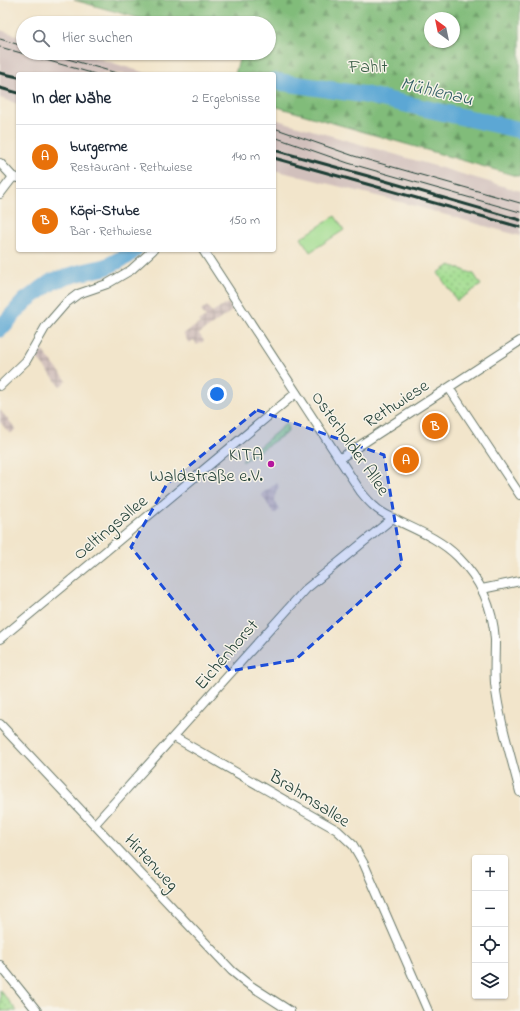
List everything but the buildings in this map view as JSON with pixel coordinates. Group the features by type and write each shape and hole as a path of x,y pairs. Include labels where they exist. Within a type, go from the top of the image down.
{"street":[{"path":"0,163 16,177 0,194"},
{"path":"0,386 26,361 46,326 66,303 78,294 107,284 131,270 152,252"},
{"name":"Osterholder Allee","path":"204,252 339,459 366,497 376,508 440,542 471,570 482,589 491,611 495,638 495,682 501,717 520,792"},
{"name":"Rethwiese","path":"339,459 520,340"},
{"name":"Rethwiese","path":"449,388 520,496"},
{"name":"Oeltingsallee","path":"0,639 296,393"},
{"name":"Eichenhorst","path":"95,824 306,588 393,518"},
{"path":"482,589 520,581"},
{"name":"Hirtenweg","path":"0,724 232,971 248,984 290,1011"},
{"name":"Brahmsallee","path":"174,737 336,830 354,846 364,864 428,1011"},
{"path":"0,965 37,1011"}],"highlighted area":[{"path":"257,410 384,455 402,564 295,660 230,671 131,547 167,484"}],"shaded area":[{"path":"0,30 16,35 16,60 103,60 142,72 16,72 16,103 0,98"},
{"path":"276,120 520,191 520,236 397,201 276,171"},
{"path":"228,303 233,310 199,334 204,341 197,345 194,340 189,343 183,334 200,323 199,321 206,317 201,311 207,306 212,313"},
{"path":"41,349 67,381 60,386 35,356"},
{"path":"0,410 16,429 10,434 0,422"},
{"path":"277,483 279,487 276,491 275,501 280,510 274,514 261,494"}],"green space":[{"name":"Fahlt","path":"74,0 520,0 520,177 276,107 276,72 236,72 239,60 276,60 276,16 131,16"},
{"path":"335,216 344,230 310,252 301,238"},
{"path":"450,265 474,274 481,285 457,301 438,273"},
{"path":"287,423 288,432 242,461"},
{"path":"0,990 17,1011 0,1011"}],"waterway":[{"name":"Mühlenau","path":"276,81 366,95 520,130"},
{"name":"Mühlenau","path":"0,329 25,301 53,281 106,267 132,252"}],"tram line":[{"path":"0,39 16,44"},
{"path":"0,47 16,52"},
{"path":"46,60 88,72"},
{"path":"71,60 113,72"},
{"path":"276,129 354,156 520,203"},
{"path":"276,138 348,163 520,212"}],"railway":[{"path":"0,73 16,77"},
{"path":"0,88 16,92"},
{"path":"276,151 520,220"},
{"path":"276,159 520,227"}],"place":[{"name":"Köpi-Stube","path":"435,426"},
{"name":"burgerme","path":"406,460"},
{"name":"KITA Waldstraße e.V.","path":"271,464"}]}
